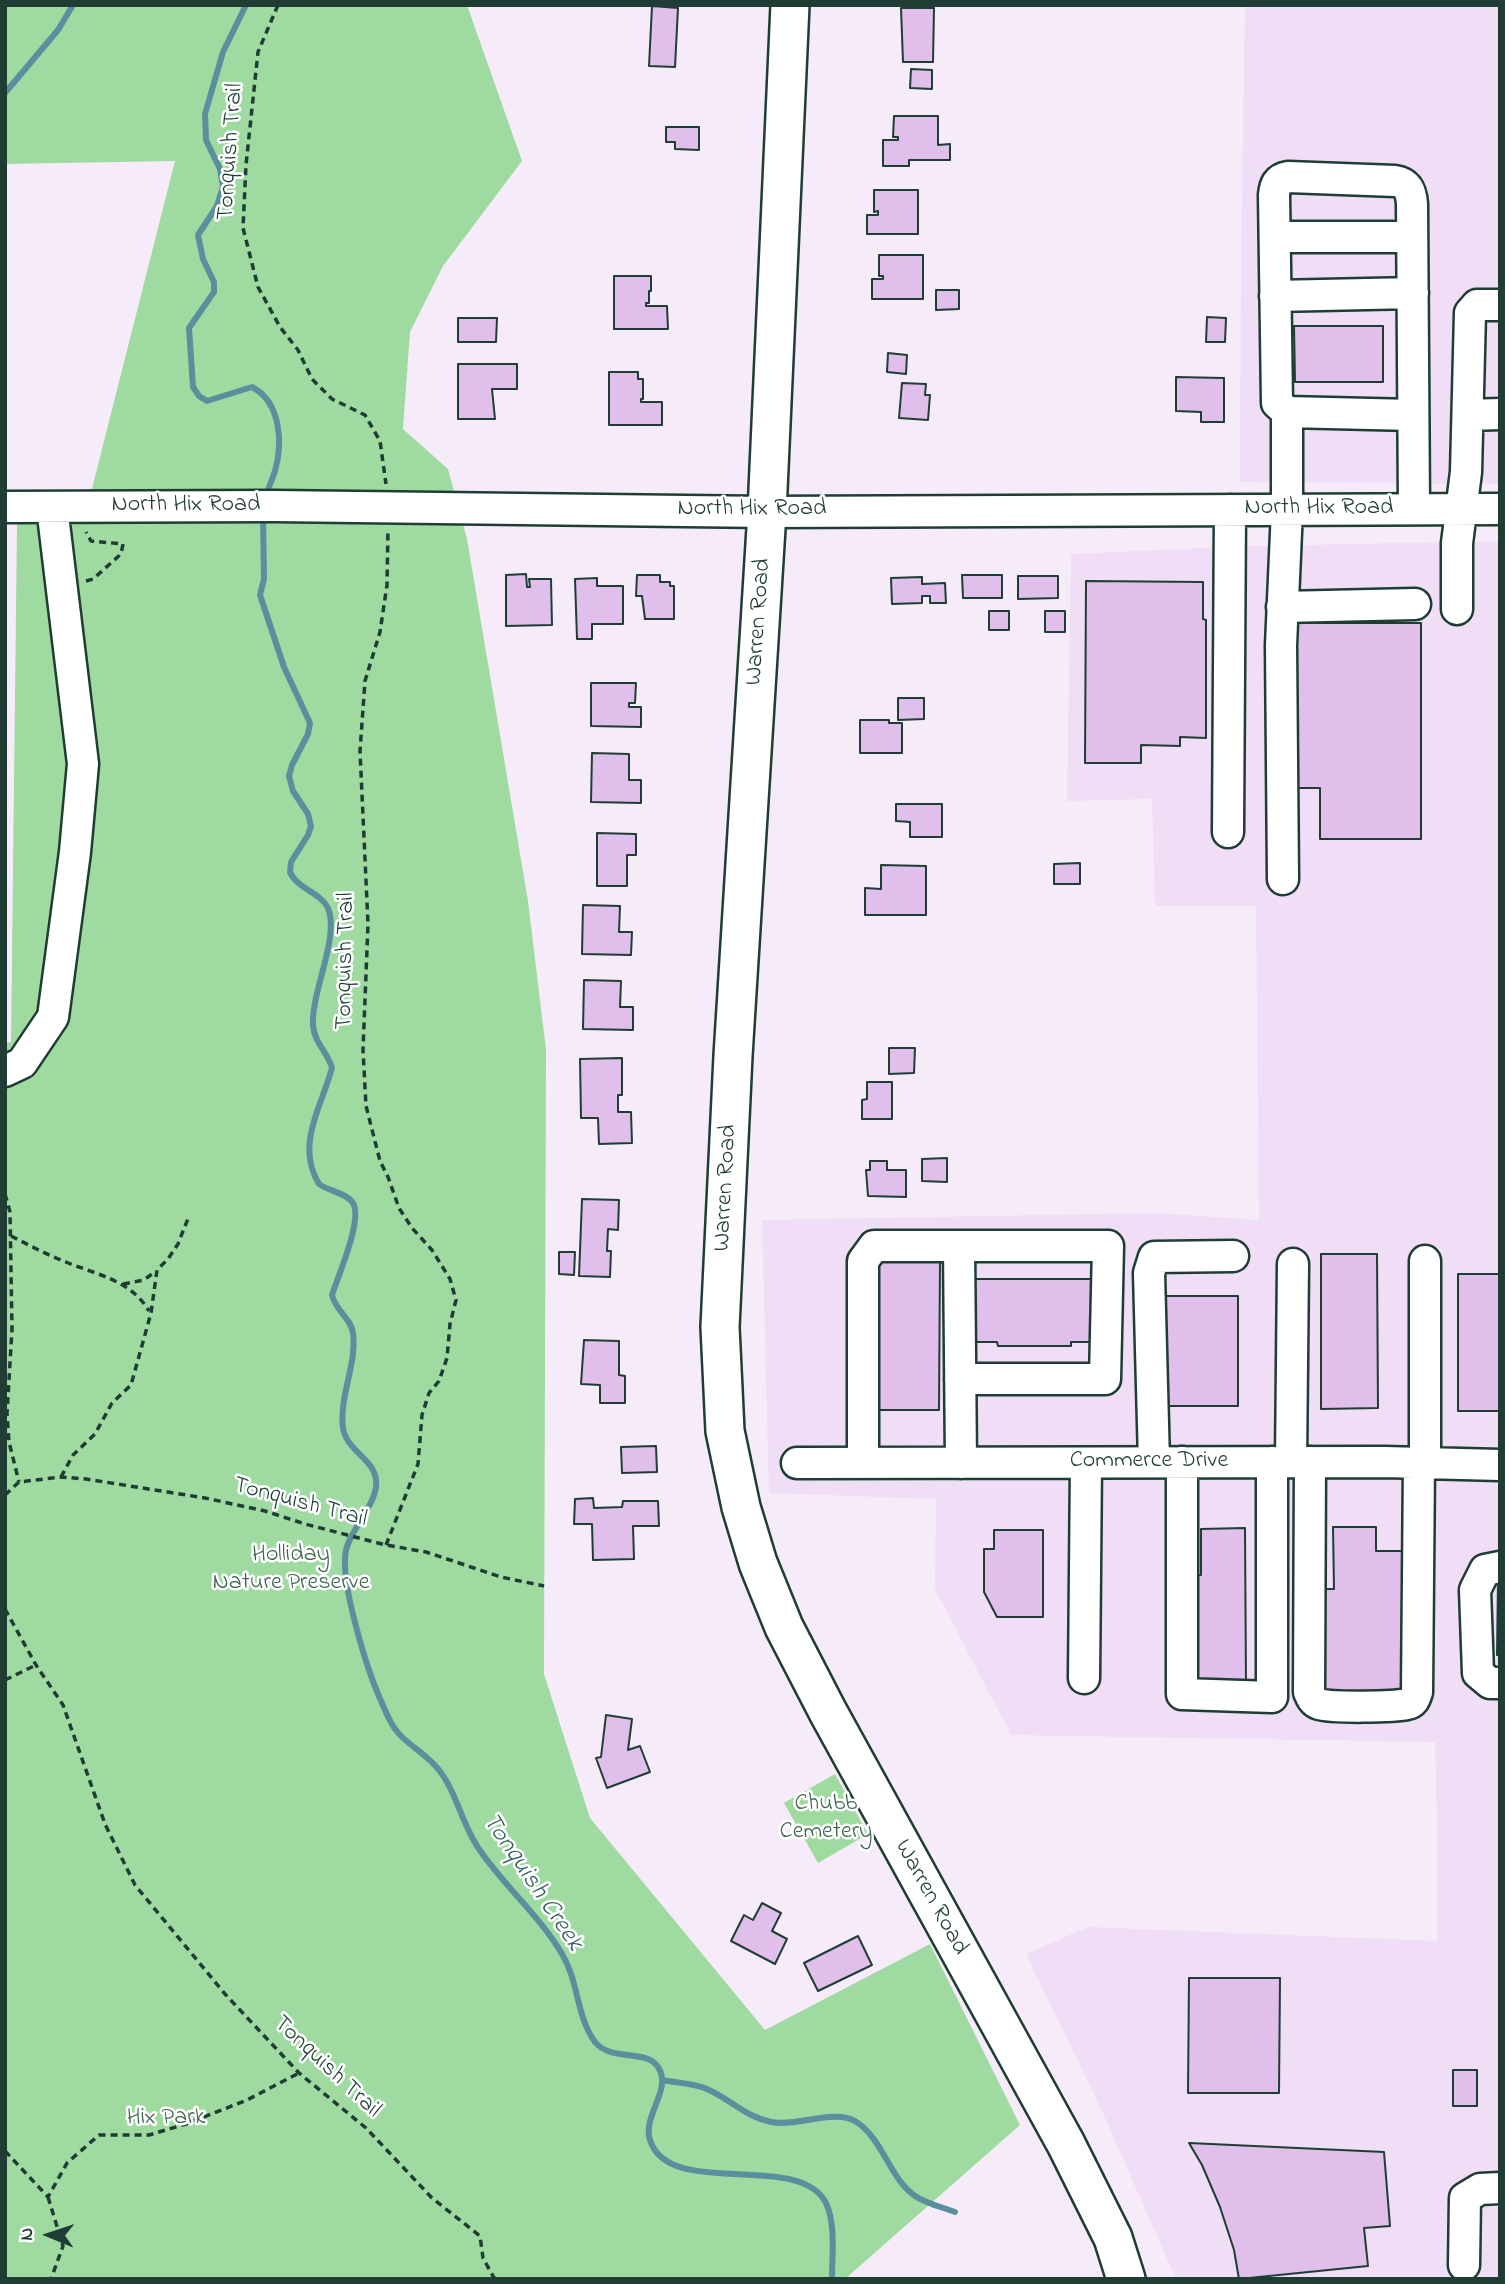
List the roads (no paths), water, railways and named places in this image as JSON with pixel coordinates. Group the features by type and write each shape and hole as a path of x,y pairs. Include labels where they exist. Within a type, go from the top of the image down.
{"main road":[{"name":"Warren Road","path":"790,5 767,512 733,1056 720,1327 725,1432 741,1507 758,1563 784,1627 1066,2144 1113,2238 1126,2279"}],"street":[{"path":"1413,415 1287,412 1279,406 1276,396 1275,296 1275,189 1278,181 1288,177 1404,183 1409,189 1412,199 1414,509"},
{"path":"1275,237 1412,237"},
{"path":"1275,296 1413,293"},
{"path":"1457,609 1457,543 1466,472 1470,313 1477,305 1500,305"},
{"path":"1283,879 1282,607 1287,510 1287,412"},
{"path":"1468,415 1500,414"},
{"name":"North Hix Road","path":"5,507 301,506 767,512 1500,509"},
{"path":"5,1071 23,1063 53,1017 75,852 83,764 62,586 65,507"},
{"path":"1228,832 1230,510"},
{"path":"1282,607 1415,604"},
{"path":"863,1463 863,1261 874,1246 1108,1246 1105,1379 960,1380"},
{"path":"959,1246 961,1463"},
{"path":"1233,1256 1154,1257 1149,1273 1168,1462 1182,1694 1272,1697 1291,1462 1293,1264"},
{"path":"1291,1462 1309,1692 1312,1699 1320,1704 1409,1704 1415,1700 1418,1692 1425,1261"},
{"name":"Commerce Drive","path":"797,1464 1291,1462 1500,1465"},
{"path":"1084,1678 1086,1463"},
{"path":"1500,1567 1485,1570 1475,1590 1478,1673 1490,1683 1500,1683"},
{"path":"1464,2264 1465,2198 1480,2189 1500,2188"}],"waterway":[{"path":"5,93 58,30 73,5"},
{"name":"Tonquish Creek","path":"246,5 223,52 205,114 206,140 220,169 223,186 217,206 198,235 203,259 214,282 214,292 189,328 193,387 199,396 207,401 252,387 262,394 274,413 279,448 275,471 265,498"},
{"name":"Tonquish Creek","path":"263,515 264,579 260,595 284,667 310,723 308,734 289,776 293,791 308,814 311,826 291,862 290,872 298,883 320,898 328,908 331,920 313,1025 316,1037 332,1068 313,1125 309,1154 319,1184 342,1194 353,1203 355,1211 352,1235 332,1295 352,1328 354,1345 343,1404 343,1428 345,1436 370,1466 376,1480 373,1497 346,1550 347,1583 363,1650 376,1689 395,1729 439,1770 479,1849 543,1926 562,1954 572,1976 584,2021 595,2042 610,2052 646,2058 658,2067 662,2084 649,2131 650,2140 662,2158 682,2168 790,2179 811,2188 826,2203 829,2212 833,2240 832,2279"},
{"path":"662,2080 704,2088 746,2112 771,2122 826,2117 855,2121 873,2137 906,2188 924,2201 955,2212"}],"park label":[{"name":"Holliday Nature Preserve","path":"291,1570"},
{"name":"Chubb Cemetery","path":"826,1819"},
{"name":"Hix Park","path":"166,2119"}]}
